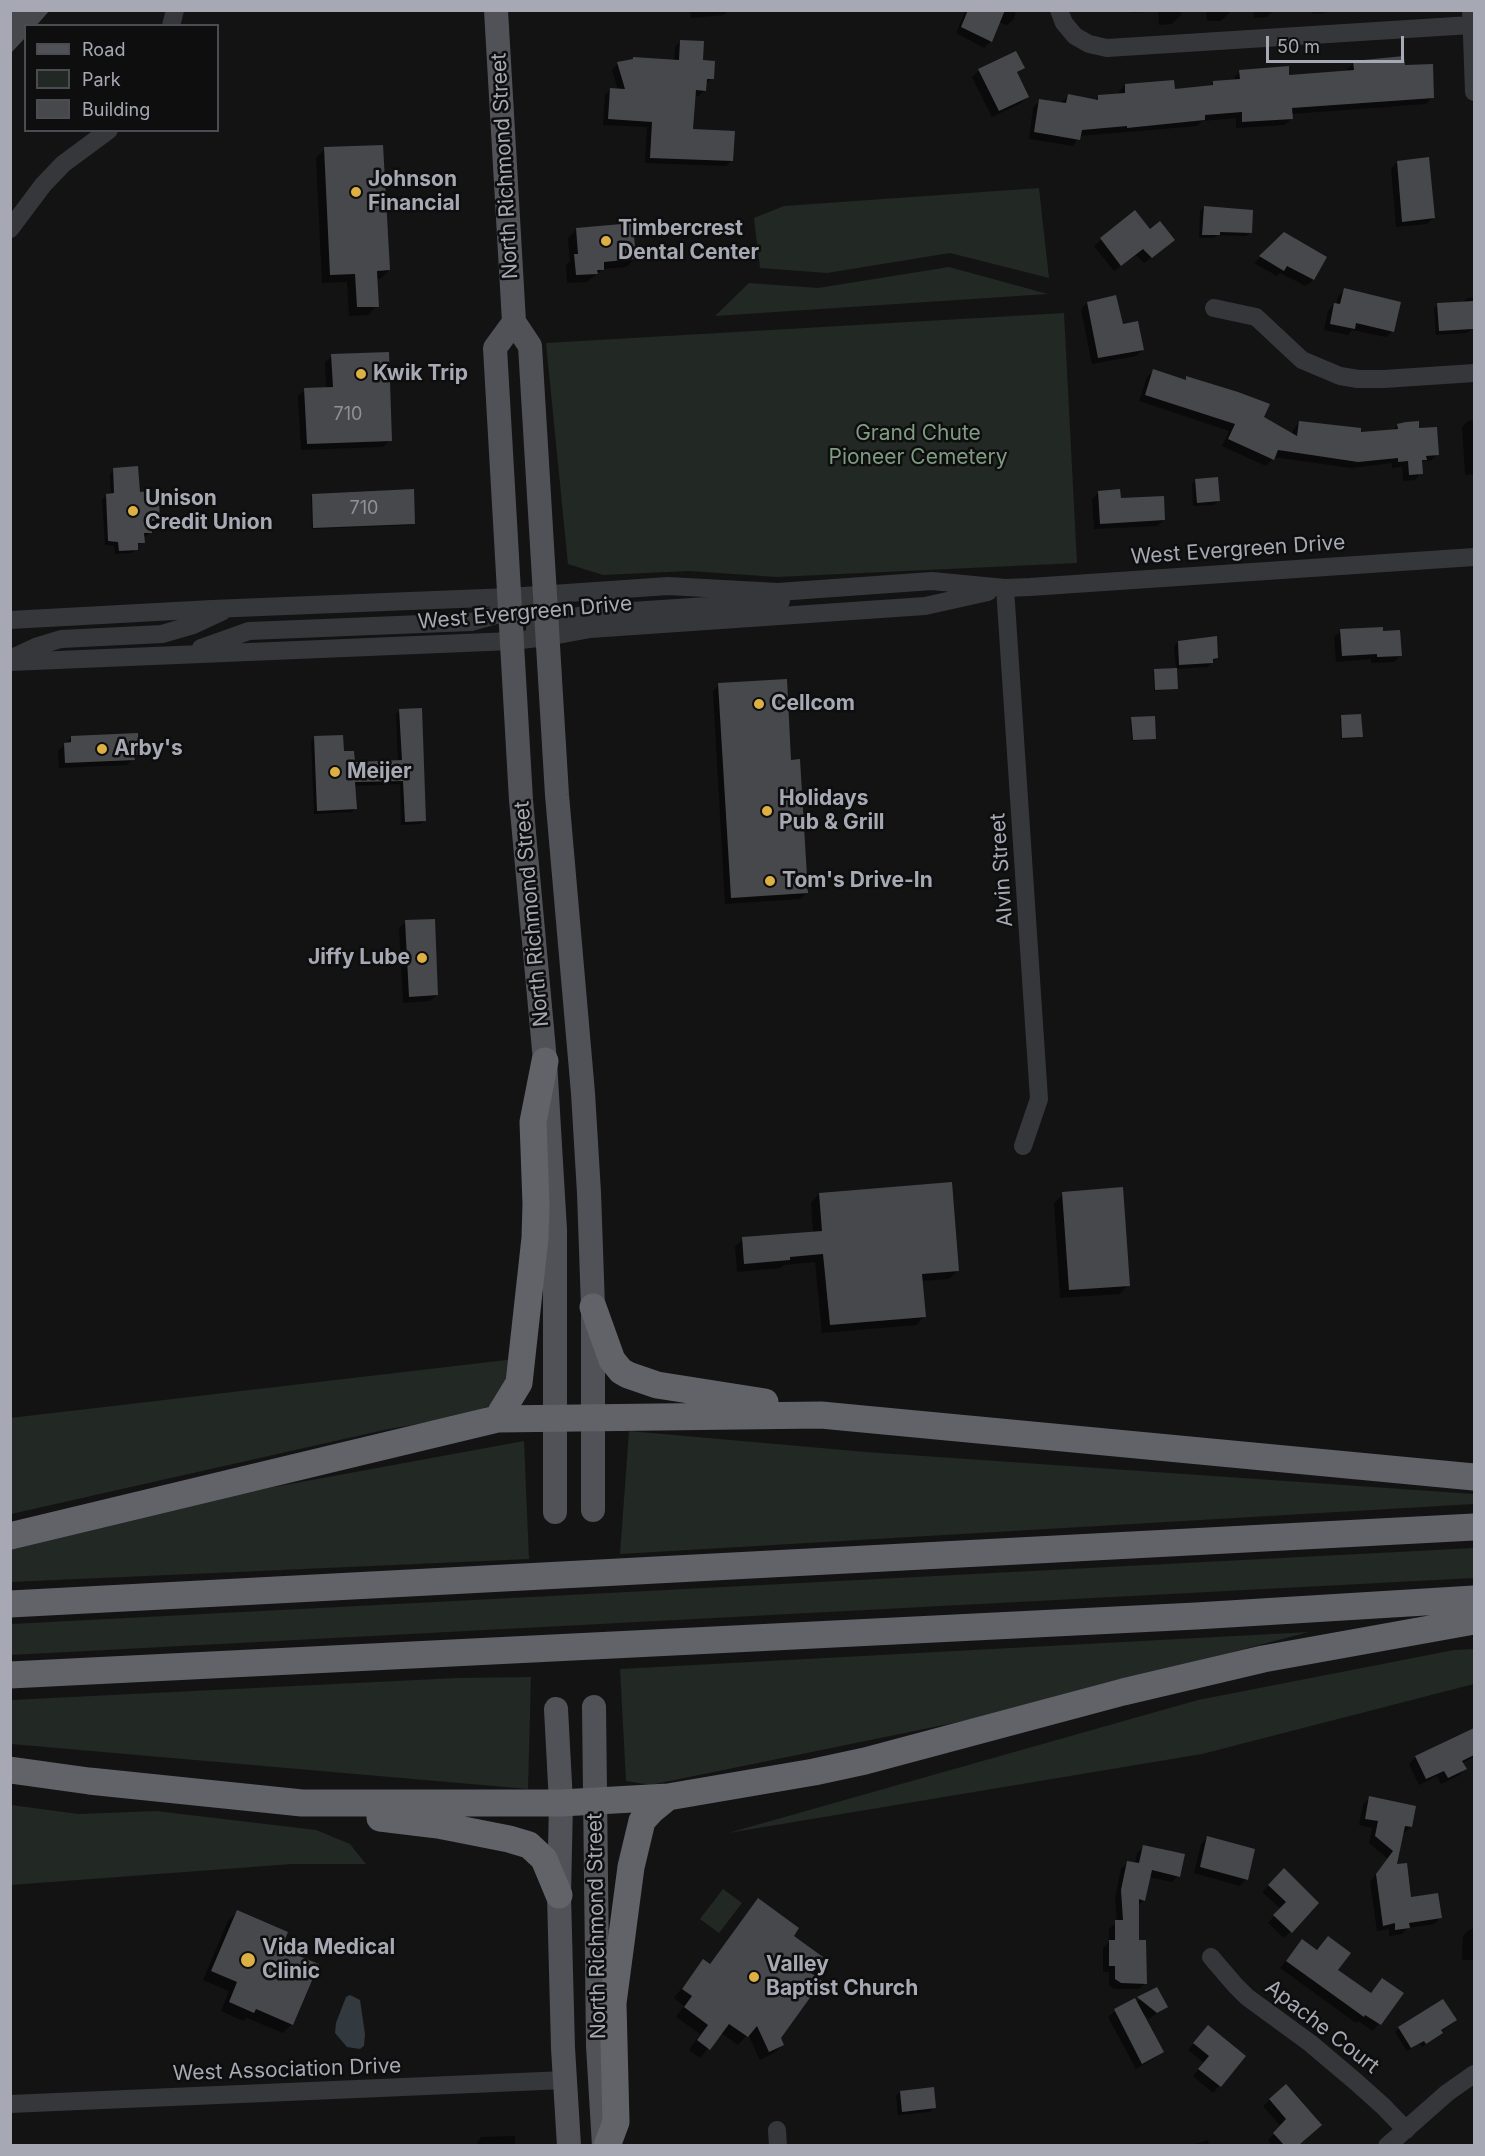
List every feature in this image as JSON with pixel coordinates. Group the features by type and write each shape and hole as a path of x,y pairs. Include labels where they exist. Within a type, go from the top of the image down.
{"highway":[{"path":"497,1419 519,1383 535,1238 533,1122 545,1061"},
{"path":"593,1307 612,1360 621,1371 628,1375 657,1385 783,1406 821,1415"},
{"path":"10,1536 497,1419 821,1415 1474,1477"},
{"path":"10,1604 1474,1527"},
{"path":"10,1675 1196,1616 1474,1599"},
{"path":"10,1770 121,1785 302,1803 561,1803 668,1797 865,1761 1123,1692 1263,1659 1474,1622"},
{"path":"606,2145 616,2122 613,2003 630,1868 642,1821 668,1797"},
{"path":"302,1803 361,1816 448,1827 525,1843 544,1859 559,1895"}],"main road":[{"name":"North Richmond Street","path":"496,10 514,322 530,346 560,845 584,1104 593,1307 593,1510"},
{"name":"North Richmond Street","path":"514,322 495,348 521,800 545,1061 555,1230 555,1512"},
{"name":"North Richmond Street","path":"594,1707 598,2046 606,2145"},
{"name":"North Richmond Street","path":"556,1709 561,1803 559,1895 569,2145"}],"street":[{"path":"1059,10 1064,23 1075,36 1089,44 1107,48 1471,18 1474,92"},
{"path":"10,229 42,185 63,164 106,132"},
{"path":"1214,308 1256,317 1302,360 1340,376 1384,379 1474,373"},
{"name":"West Evergreen Drive","path":"10,661 512,641 547,631 925,606 1005,588 1474,557"},
{"name":"West Evergreen Drive","path":"10,620 230,608 509,604 544,594 668,586 778,592 932,581 1005,588"},
{"path":"547,631 587,614 812,599 843,587"},
{"name":"Alvin Street","path":"1005,588 1039,1099 1023,1146"},
{"path":"182,655 249,631 471,622 509,604"},
{"path":"10,661 38,646 61,639 162,634 193,625 230,608"},
{"name":"Apache Court","path":"1211,1957 1247,1997 1310,2043 1346,2073 1406,2130"},
{"path":"1387,2145 1447,2093 1474,2074"},
{"name":"West Association Drive","path":"10,2104 565,2080"}],"green space":[{"path":"1039,188 1049,278 950,253 827,273 760,268 754,218 784,206"},
{"path":"949,267 1048,294 715,316 749,283 818,288"},
{"name":"Grand Chute Pioneer Cemetery","path":"1064,313 1077,563 777,577 689,571 603,575 568,564 546,343"},
{"path":"515,1359 496,1402 461,1416 384,1430 11,1514 10,1418"},
{"path":"629,1431 866,1452 1474,1494 1474,1504 620,1554"},
{"path":"524,1441 529,1559 11,1582 10,1549 230,1495"},
{"path":"1474,1548 1474,1578 11,1655 11,1624"},
{"path":"1309,1632 988,1716 650,1785 626,1781 620,1669"},
{"path":"1474,1649 1474,1684 1202,1754 728,1833 1198,1700 1454,1650"},
{"path":"531,1677 528,1789 11,1744 11,1700 457,1678"},
{"path":"11,1805 79,1814 156,1811 316,1830 350,1844 366,1864 292,1864 11,1885"},
{"path":"723,1889 742,1903 719,1933 700,1919"}],"shaded area":[{"path":"350,1995 360,2000 365,2034 364,2046 360,2049 347,2047 335,2033 336,2023 346,1997"}],"building":[{"path":"10,10 50,10 38,24 24,24 24,39 10,54"},
{"path":"968,10 1005,10 992,42 961,27"},
{"path":"680,40 704,41 703,60 715,61 714,79 707,79 706,91 696,90 693,129 735,131 733,161 650,158 652,122 608,119 610,88 625,89 617,62 633,59 633,57 679,60"},
{"path":"1016,51 1025,68 1017,72 1029,97 999,111 978,69"},
{"path":"1404,56 1405,65 1433,64 1434,98 1292,108 1293,119 1242,122 1242,112 1205,115 1205,120 1082,130 1080,140 1034,132 1039,99 1066,103 1068,94 1098,100 1098,95 1125,93 1125,84 1174,80 1175,89 1213,85 1213,81 1240,79 1239,70 1289,66 1289,75 1354,70 1353,61"},
{"name":"Johnson Financial","path":"383,145 390,270 377,271 379,307 357,307 355,274 330,275 324,147"},
{"path":"1429,157 1435,218 1402,222 1397,161"},
{"path":"1204,206 1253,210 1252,233 1220,232 1220,235 1202,235"},
{"path":"1135,210 1150,229 1160,221 1175,240 1152,258 1143,249 1121,266 1100,238"},
{"name":"Timbercrest Dental Center","path":"633,223 636,259 604,262 604,270 597,270 598,274 576,275 574,254 578,254 576,228"},
{"path":"1284,232 1327,257 1314,280 1287,266 1284,271 1259,256"},
{"path":"1344,288 1401,302 1394,332 1356,323 1355,329 1330,324 1334,303 1340,304"},
{"path":"1116,295 1123,324 1138,321 1144,350 1098,358 1087,302"},
{"path":"1474,301 1473,329 1439,331 1437,303"},
{"name":"Kwik Trip","path":"389,352 392,441 307,444 304,388 333,387 331,354"},
{"path":"1153,369 1186,380 1186,376 1270,404 1264,417 1297,436 1299,421 1361,428 1361,432 1398,429 1397,424 1419,421 1419,428 1437,427 1439,455 1426,456 1427,460 1422,460 1423,474 1409,475 1408,461 1398,462 1398,458 1358,462 1278,450 1274,460 1228,439 1235,424 1145,395"},
{"name":"Unison Credit Union","path":"138,466 140,492 149,491 150,501 159,501 160,520 152,521 152,533 144,533 145,543 138,543 138,550 119,551 118,542 108,541 106,494 114,493 113,468"},
{"path":"1218,477 1220,501 1197,503 1195,479"},
{"path":"414,489 415,524 313,528 312,494"},
{"path":"1120,489 1121,498 1164,496 1165,520 1100,524 1098,491"},
{"path":"1383,627 1383,631 1400,630 1402,656 1377,657 1377,654 1342,656 1340,629"},
{"path":"1217,636 1218,658 1213,659 1213,663 1179,665 1178,641"},
{"path":"1177,668 1178,689 1155,690 1154,669"},
{"path":"787,679 791,760 800,759 808,893 731,898 718,683"},
{"path":"422,708 426,821 405,822 403,781 355,782 357,809 317,811 314,736 343,735 344,751 354,751 355,762 402,760 399,709"},
{"path":"1361,714 1363,737 1342,738 1341,715"},
{"path":"1155,716 1156,739 1133,740 1131,717"},
{"name":"Arby's","path":"138,733 139,755 134,755 135,760 65,763 64,743 71,742 71,736"},
{"name":"Jiffy Lube","path":"435,919 438,995 409,997 405,920"},
{"path":"952,1182 959,1271 922,1274 926,1317 830,1325 823,1254 790,1257 790,1260 744,1264 742,1237 822,1231 819,1193"},
{"path":"1123,1187 1130,1286 1069,1290 1062,1192"},
{"path":"1474,1728 1474,1755 1462,1761 1467,1769 1448,1778 1444,1771 1426,1779 1415,1756"},
{"path":"1369,1796 1416,1806 1412,1827 1405,1826 1397,1864 1407,1863 1411,1897 1438,1893 1442,1918 1409,1923 1410,1928 1395,1930 1395,1923 1383,1926 1376,1874 1393,1851 1375,1836 1378,1821 1365,1819"},
{"path":"1207,1836 1255,1849 1248,1880 1200,1867"},
{"path":"1143,1845 1185,1854 1180,1877 1152,1870 1145,1901 1139,1899 1139,1940 1146,1940 1147,1984 1121,1983 1115,1979 1115,1966 1109,1966 1109,1940 1115,1940 1115,1920 1123,1920 1121,1890 1127,1861 1139,1863"},
{"path":"1284,1868 1319,1903 1292,1933 1273,1915 1286,1902 1268,1885"},
{"name":"Valley Baptist Church","path":"758,1898 799,1928 794,1936 823,1957 811,1973 822,1981 781,2038 784,2045 769,2052 757,2026 748,2037 729,2024 710,2050 697,2040 708,2025 684,2007 692,1996 682,1989 703,1959 710,1964"},
{"path":"237,1910 288,1932 281,1949 319,1964 293,2025 256,2009 254,2013 229,2002 237,1982 211,1971"},
{"path":"1328,1936 1351,1953 1338,1970 1371,1993 1382,1978 1404,1993 1381,2025 1365,2015 1364,2017 1286,1961 1302,1939 1317,1950"},
{"path":"1157,1987 1168,2007 1157,2013 1137,1997"},
{"path":"1135,1998 1164,2052 1142,2064 1114,2009"},
{"path":"1443,1999 1457,2020 1441,2030 1443,2033 1426,2044 1424,2041 1411,2048 1398,2027"},
{"path":"1208,2025 1246,2056 1221,2087 1198,2069 1209,2056 1193,2043"},
{"path":"1286,2084 1322,2125 1299,2145 1284,2145 1273,2133 1286,2119 1269,2099"},
{"path":"934,2087 936,2108 902,2112 900,2091"}],"place":[{"name":"Johnson Financial","path":"356,192"},
{"name":"Timbercrest Dental Center","path":"606,241"},
{"name":"Kwik Trip","path":"361,374"},
{"name":"Unison Credit Union","path":"133,511"},
{"name":"Cellcom","path":"759,704"},
{"name":"Arby's","path":"102,749"},
{"name":"Meijer","path":"335,772"},
{"name":"Holidays Pub & Grill","path":"767,811"},
{"name":"Tom's Drive-In","path":"770,881"},
{"name":"Jiffy Lube","path":"422,958"},
{"name":"Vida Medical Clinic","path":"248,1960"},
{"name":"Valley Baptist Church","path":"754,1977"}]}
